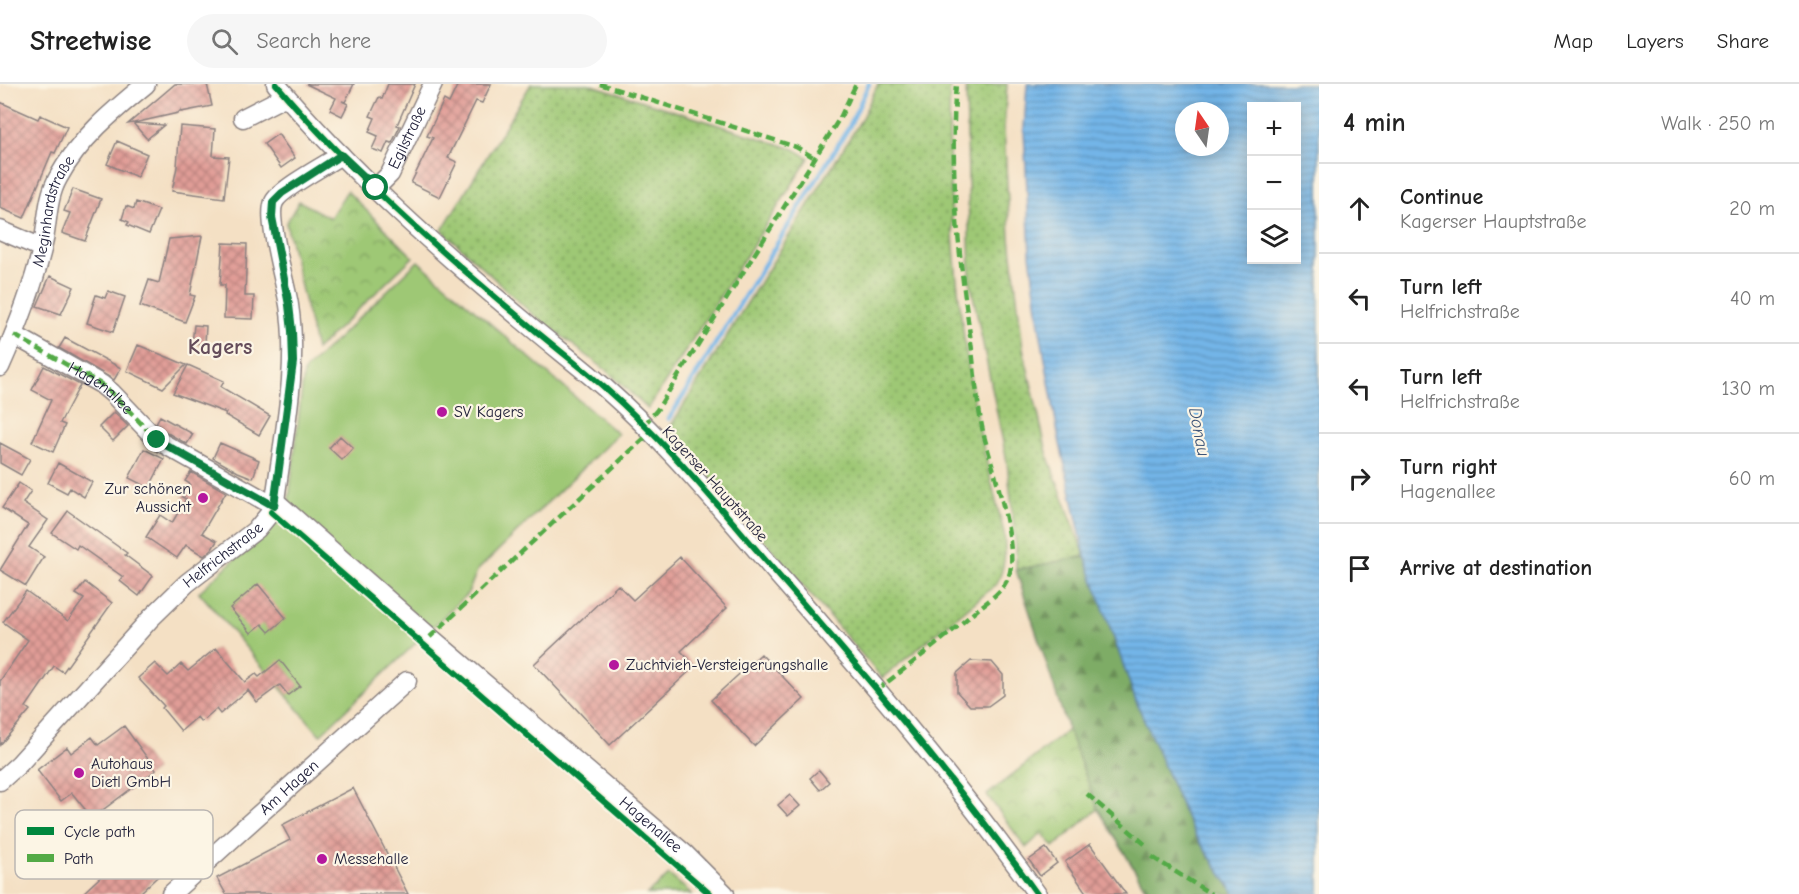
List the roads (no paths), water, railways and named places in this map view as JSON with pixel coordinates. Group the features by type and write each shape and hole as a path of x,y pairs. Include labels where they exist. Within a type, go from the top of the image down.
{"street":[{"name":"Meginhardstraße","path":"0,367 23,312 42,248 57,180 66,164 91,133 146,84"},
{"name":"Egilstraße","path":"376,188 390,174 433,84"},
{"path":"243,118 281,90"},
{"name":"Kagerser Hauptstraße","path":"281,90 341,155 376,188 485,287 605,388 651,432 698,482 892,707 1002,845 1037,894"},
{"name":"Helfrichstraße","path":"0,781 19,764 151,618 187,583 257,529 274,504 293,362 289,305 268,196 282,193 341,155"},
{"path":"0,230 42,248"},
{"name":"Hagenallee","path":"14,335 101,384 157,440 274,504 684,854 725,894"},
{"name":"Am Hagen","path":"213,856 407,681"},
{"name":"Am Hagen","path":"171,894 188,879"}],"water":[{"name":"Donau","path":"1027,84 1319,84 1319,894 1235,894 1197,838 1187,819 1136,701 1085,556 1059,439 1039,325 1030,254 1024,129"}],"waterway":[{"path":"669,419 849,127 869,84"}],"place":[{"name":"SV Kagers","path":"442,412"},
{"name":"Zur schönen Aussicht","path":"203,498"},
{"name":"Zuchtvieh-Versteigerungshalle","path":"614,665"},
{"name":"Autohaus Dietl GmbH","path":"79,773"},
{"name":"Messehalle","path":"322,859"}],"district":[{"name":"Kagers","path":"220,347"}]}
